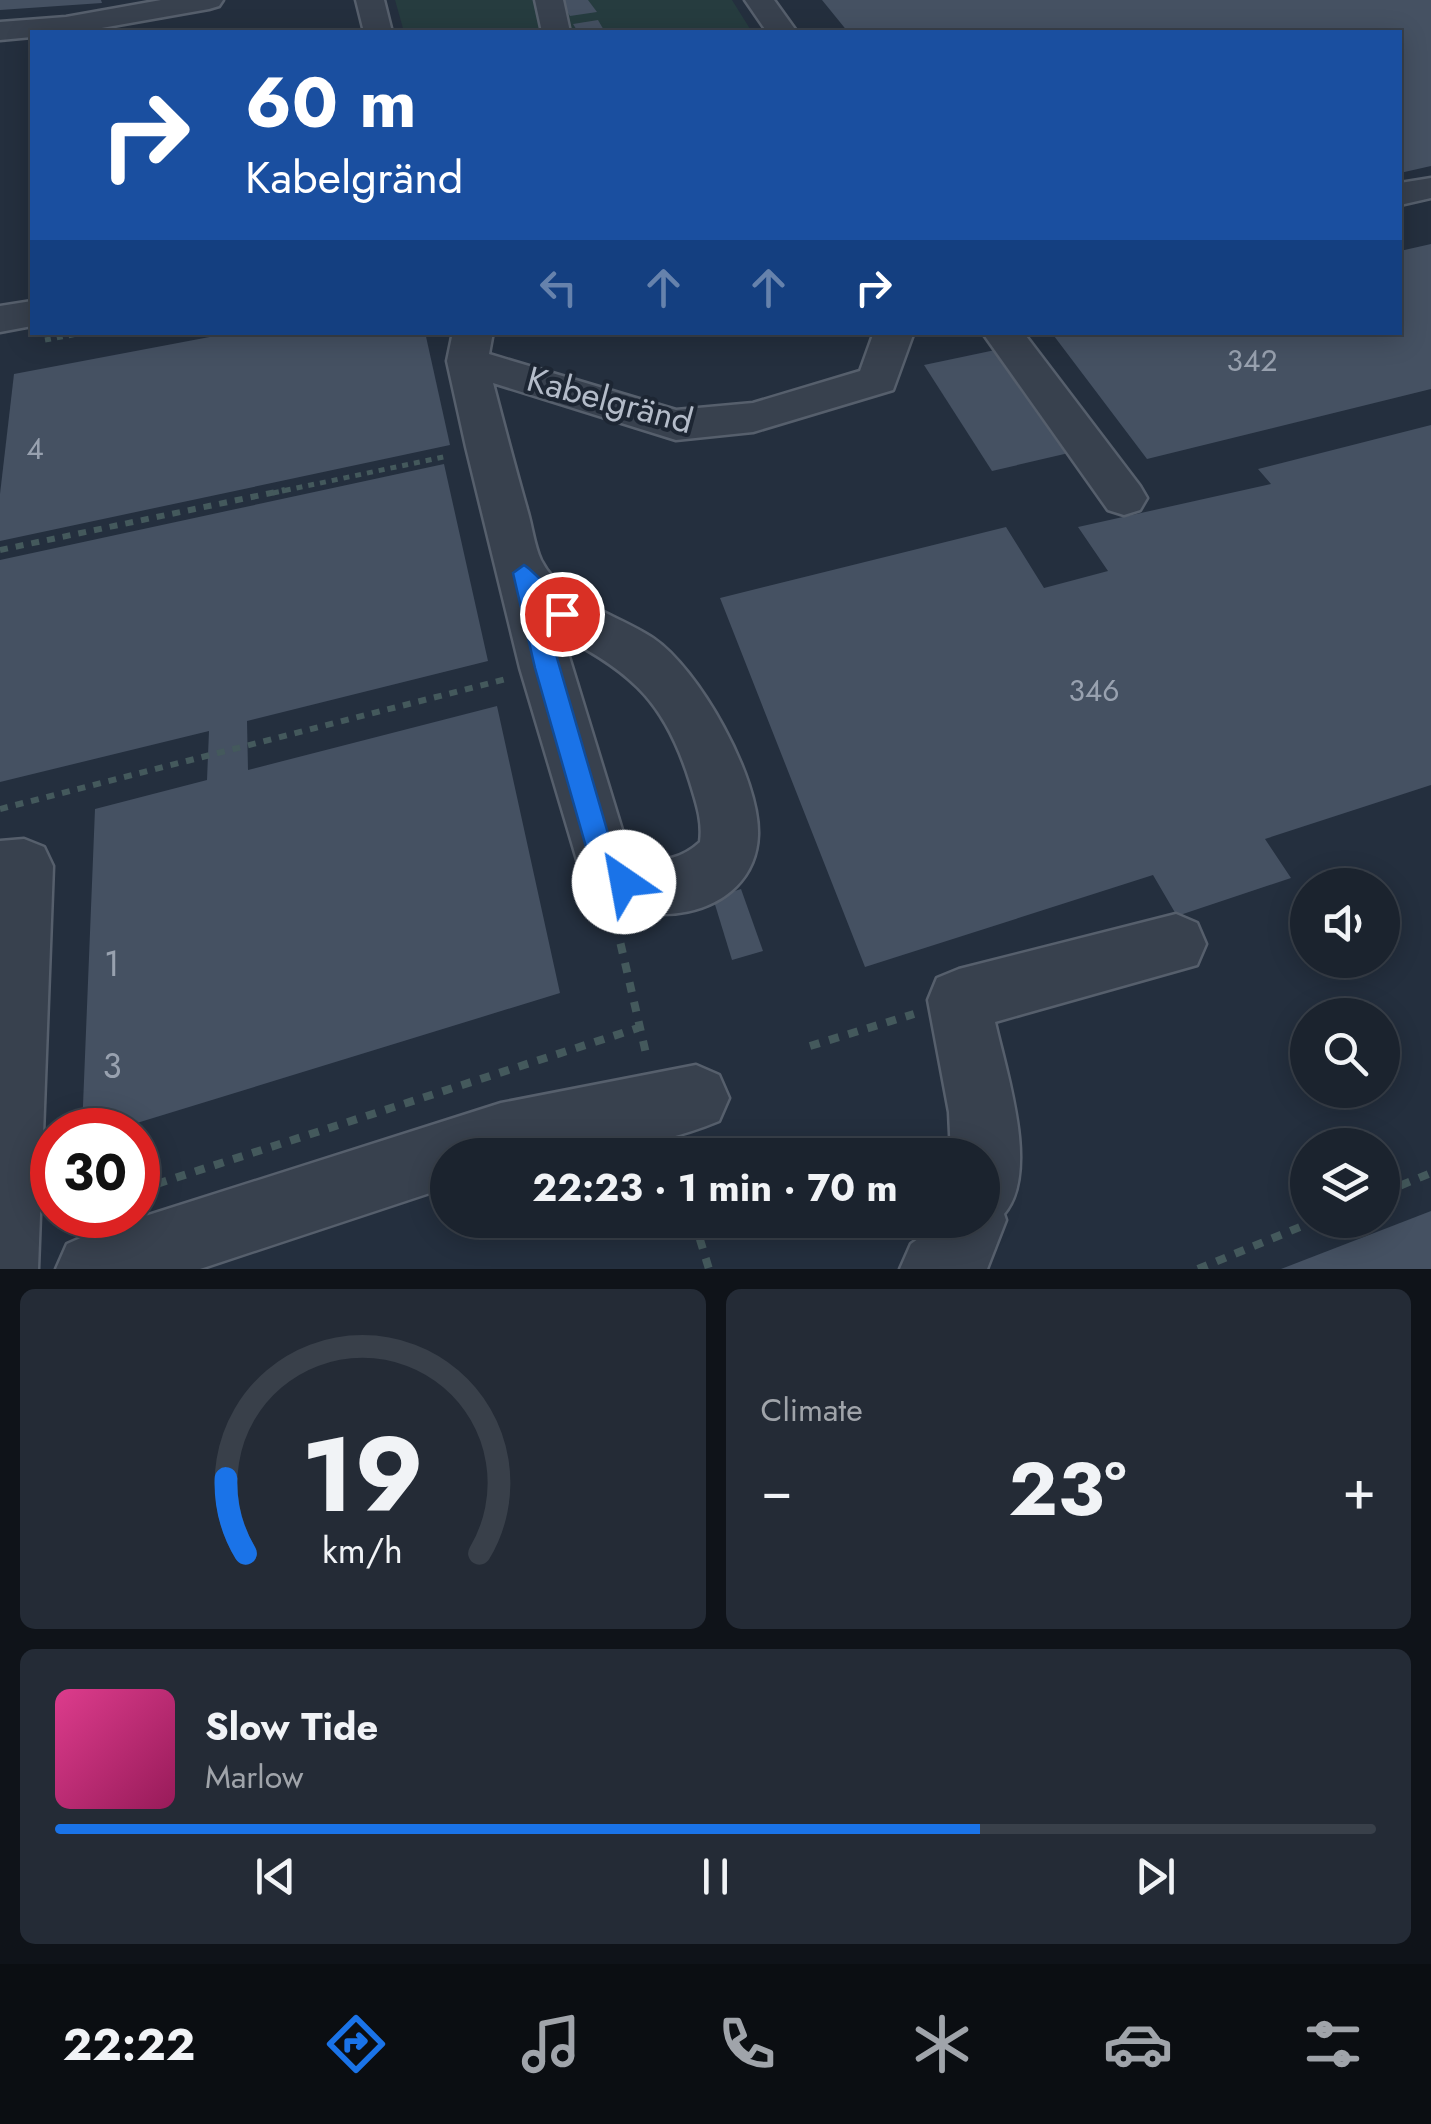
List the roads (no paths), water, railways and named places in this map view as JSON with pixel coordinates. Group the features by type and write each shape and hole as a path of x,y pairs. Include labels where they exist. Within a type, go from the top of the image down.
{"street":[{"path":"0,31 66,26 209,0"},
{"path":"218,0 220,30"},
{"path":"370,0 378,30"},
{"path":"548,0 556,30"},
{"path":"759,0 781,30"},
{"path":"1402,194 1431,188"},
{"path":"0,319 30,314"},
{"name":"Kabelgränd","path":"470,347 660,420 708,426 825,399 878,380 893,335"},
{"path":"1004,335 1124,498"},
{"name":"Kabelgränd","path":"470,347 488,447 546,668 603,861 624,882 655,888 705,878 726,858 730,830 697,726 682,699 659,670 631,650 543,601 524,573"},
{"path":"0,868 24,866 2,1269"},
{"path":"984,1138 982,1112 959,1000 1176,944"},
{"path":"92,1269 500,1136 678,1102"},
{"path":"936,1269 958,1253 963,1238"}]}
